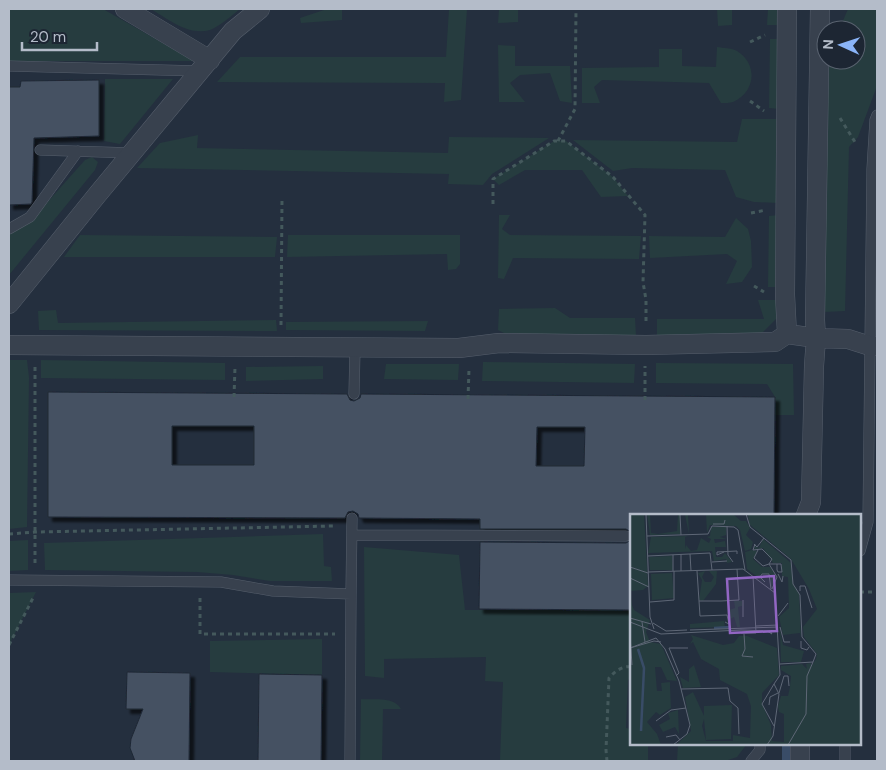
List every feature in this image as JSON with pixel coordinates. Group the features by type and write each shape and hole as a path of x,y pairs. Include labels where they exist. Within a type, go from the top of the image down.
{"street":[{"path":"125,9 205,66"},
{"path":"9,304 234,31 260,9"},
{"path":"787,9 785,295 787,334"},
{"path":"806,514 811,502 816,338 820,9"},
{"path":"9,345 355,348 469,347 498,343 646,345 775,342 787,334 816,338 848,339 874,346"},
{"path":"800,745 800,761"}],"lane":[{"path":"9,66 205,66"},
{"path":"861,547 868,522 874,346 875,120 877,115"},
{"path":"40,150 132,153"},
{"path":"9,229 30,216 78,151"},
{"path":"354,394 355,348"},
{"path":"350,761 352,526 626,536"},
{"path":"9,580 221,582 273,591 351,594"},
{"path":"751,761 760,750 760,745"},
{"path":"845,745 845,761"}],"path":[{"path":"558,141 575,110 576,9"},
{"path":"493,204 493,179 554,141 566,141 613,177 645,215 644,282 646,325"},
{"path":"281,322 282,199"},
{"path":"9,644 36,592 35,344"},
{"path":"234,397 235,346"},
{"path":"468,399 469,347"},
{"path":"645,400 646,361"},
{"path":"9,534 352,526"},
{"path":"200,582 200,634 351,634"},
{"path":"861,592 877,592"},
{"path":"606,761 609,678 613,672 630,667"}],"green space":[{"path":"9,9 103,9 194,61 9,61"},
{"path":"151,9 240,9 210,30 194,31 171,22"},
{"path":"327,9 342,9 342,20 301,23 300,18"},
{"path":"449,9 467,9 461,100 444,102 445,83 217,82 240,57 446,57"},
{"path":"499,9 518,9 518,22 498,23"},
{"path":"717,9 732,9 732,25 718,26"},
{"path":"768,9 780,9 779,25 767,25"},
{"path":"848,9 877,9 877,86 858,137 849,147 845,311 824,312 826,70 866,70 866,20 843,20"},
{"path":"770,39 781,39 780,109 769,108"},
{"path":"498,45 515,46 515,66 570,66 572,103 560,101 550,73 520,75 510,83 525,102 499,102"},
{"path":"717,47 737,51 744,57 751,70 750,85 741,97 733,102 721,103 709,83 602,80 594,87 600,103 582,103 582,68 659,67 659,49 682,49 682,66 716,67"},
{"path":"105,79 173,79 120,144 104,141"},
{"path":"742,119 780,119 779,203 754,202 736,197 725,170 632,168 613,171 573,140 737,142"},
{"path":"198,135 197,148 448,153 449,137 549,138 492,174 483,185 448,184 449,174 137,168 160,143"},
{"path":"554,141 566,141 613,177 628,196 601,197 582,170 525,170 499,185 493,179"},
{"path":"92,157 98,162 95,170 9,275 9,232 27,225 85,160"},
{"path":"499,215 510,215 502,229 510,235 641,236 639,259 513,258 504,279 498,278"},
{"path":"779,215 780,287 768,287 769,216"},
{"path":"736,218 748,229 751,241 752,267 742,282 726,284 737,261 727,254 650,258 649,236 725,237"},
{"path":"80,235 277,237 275,257 64,257"},
{"path":"288,235 460,235 460,264 456,269 448,270 447,254 287,257"},
{"path":"758,300 779,300 778,317 759,336 657,336 657,319 764,319"},
{"path":"555,308 570,318 635,318 636,336 510,336 498,330 499,309"},
{"path":"56,310 58,323 276,320 277,331 39,330 38,311"},
{"path":"428,321 425,331 286,330 286,322"},
{"path":"9,360 27,360 29,377 27,527 9,529"},
{"path":"41,360 225,363 225,380 41,378"},
{"path":"483,362 635,364 634,383 482,381"},
{"path":"656,363 793,364 794,415 775,415 775,397 767,384 656,383"},
{"path":"386,364 459,364 458,380 384,379"},
{"path":"323,366 323,379 246,381 246,367"},
{"path":"323,534 324,566 331,567 332,581 270,581 197,572 45,570 44,543"},
{"path":"28,540 28,570 9,571 9,541"},
{"path":"364,547 459,555 465,610 630,610 630,679 628,680 626,728 630,729 630,745 648,745 648,761 500,760 503,682 485,681 486,657 384,659 384,678 365,676"},
{"path":"36,592 9,645 9,593"},
{"path":"322,639 322,675 210,672 210,641"},
{"path":"361,699 389,700 401,709 383,709 382,761 360,761"},
{"path":"678,745 746,745 737,757 725,761 677,761"}],"building":[{"path":"99,80 99,136 34,138 32,202 31,204 9,205 9,87 20,87 21,81"},
{"path":"48,392 347,394 350,400 354,401 360,398 361,394 775,397 774,514 630,514 630,531 626,529 480,529 480,519 359,518 358,514 353,511 348,512 345,518 48,517","holes":["172,426 254,426 254,465 172,465","537,427 585,427 584,466 536,466"]},
{"path":"630,541 630,610 479,609 480,542 626,543"},
{"path":"127,672 190,673 189,761 135,761 130,748 131,739 143,709 126,709"},
{"path":"259,674 322,675 321,761 258,761"}],"waterway":[{"path":"786,745 786,761"}]}
